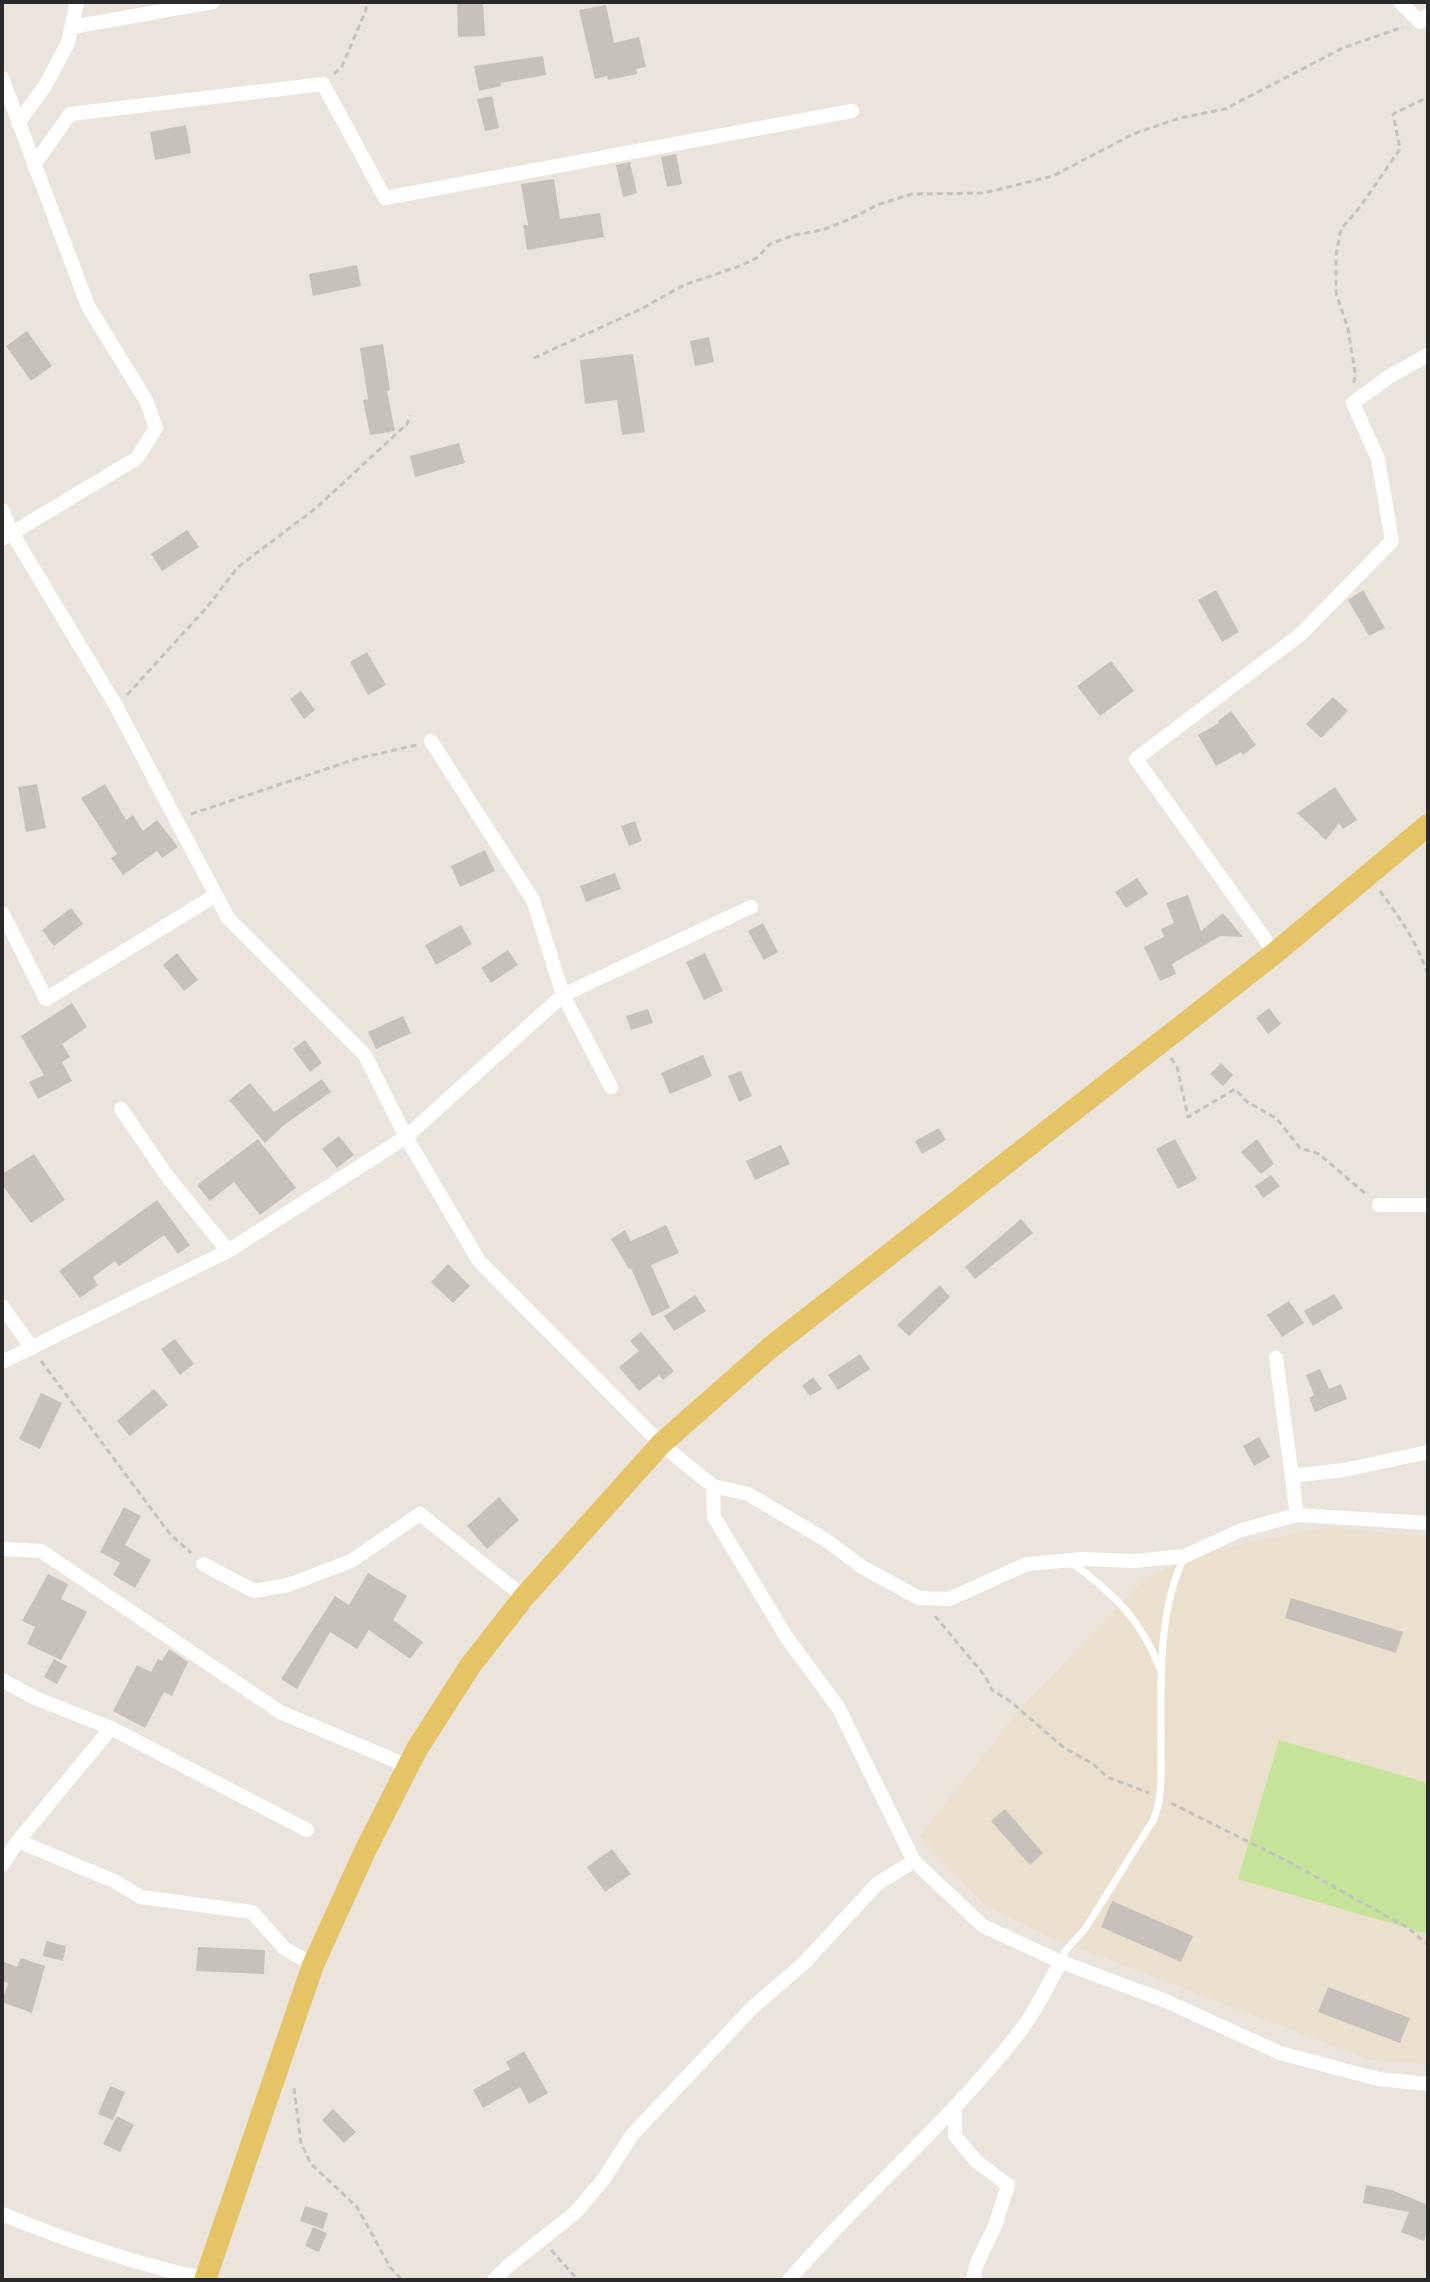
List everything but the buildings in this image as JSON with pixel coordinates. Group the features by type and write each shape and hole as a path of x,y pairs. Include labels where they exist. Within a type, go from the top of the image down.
{"main road":[{"path":"206,2280 313,1965 365,1851 408,1766 470,1666 524,1597 661,1444 771,1347 1275,953 1428,825"}],"street":[{"path":"18,123 51,75 68,43 77,2"},
{"path":"72,27 213,2"},
{"path":"1400,2 1424,19"},
{"path":"2,78 88,306 147,402 156,428 137,458 7,536"},
{"path":"34,165 70,114 323,84 385,198 852,111"},
{"path":"1275,953 1136,759 1301,634 1392,541 1378,459 1353,403 1390,376 1428,355"},
{"path":"2,510 7,536 116,706 228,918 365,1055 406,1137 479,1261 661,1444 713,1486 748,1494 826,1540 862,1567 919,1598 949,1599 1027,1564 1082,1559 1135,1561 1185,1556 1241,1530 1297,1515 1428,1523"},
{"path":"431,741 533,900 563,995 611,1087"},
{"path":"3,914 46,999 216,895"},
{"path":"2,1362 228,1251 406,1137 563,995 751,907"},
{"path":"121,1109 167,1176 228,1251"},
{"path":"1379,1205 1428,1205"},
{"path":"2,1306 32,1348"},
{"path":"1276,1358 1297,1515"},
{"path":"1292,1476 1344,1470 1428,1452"},
{"path":"713,1486 714,1517 787,1638 838,1707 914,1861 983,1926 1061,1962 1166,2001 1280,2053 1378,2079 1428,2084"},
{"path":"203,1564 254,1591 288,1585 351,1561 420,1514 524,1597"},
{"path":"2,1549 41,1551 280,1712 408,1766"},
{"path":"2,1680 35,1698 111,1728 307,1830"},
{"path":"2,1865 18,1841 111,1728"},
{"path":"18,1841 114,1881 141,1897 252,1912 284,1948 313,1965"},
{"path":"494,2280 575,2213 603,2180 632,2135 752,2008 805,1962 877,1884 914,1861"},
{"path":"789,2280 830,2232 955,2106 1022,2028 1061,1962"},
{"path":"955,2106 955,2136 976,2161 1008,2185 973,2280"},
{"path":"2,2214 68,2241 165,2271 206,2280"}],"lane":[{"path":"1061,1962 1065,1951 1085,1929 1147,1831 1161,1799 1164,1630 1185,1556"},
{"path":"1058,1562 1075,1565 1107,1589 1134,1617 1161,1671"}],"path":[{"path":"323,84 342,66 366,10 366,2"},
{"path":"534,358 641,309 684,285 740,266 758,257 770,244 794,235 822,230 877,205 912,194 984,193 1053,176 1133,134 1180,118 1225,109 1343,48 1424,19"},
{"path":"1353,403 1355,372 1348,329 1336,293 1336,255 1341,229 1400,149 1393,114 1428,97"},
{"path":"116,706 208,606 238,567 316,508 407,424 410,415"},
{"path":"176,820 359,758 395,752 431,741"},
{"path":"1368,876 1399,916 1421,954 1428,975"},
{"path":"1161,1042 1177,1067 1188,1117 1235,1089 1246,1101 1277,1119 1300,1148 1319,1154 1379,1205"},
{"path":"32,1348 170,1534 203,1564"},
{"path":"285,2051 301,2143 311,2164 357,2207 390,2267 402,2280"},
{"path":"541,2239 578,2280"}],"shaded area":[{"path":"1329,1527 1428,1537 1428,2064 1370,2060 1048,1936 984,1905 920,1836 1022,1707 1148,1576 1211,1550"}],"green space":[{"path":"1279,1740 1428,1783 1428,1934 1238,1879"}]}
